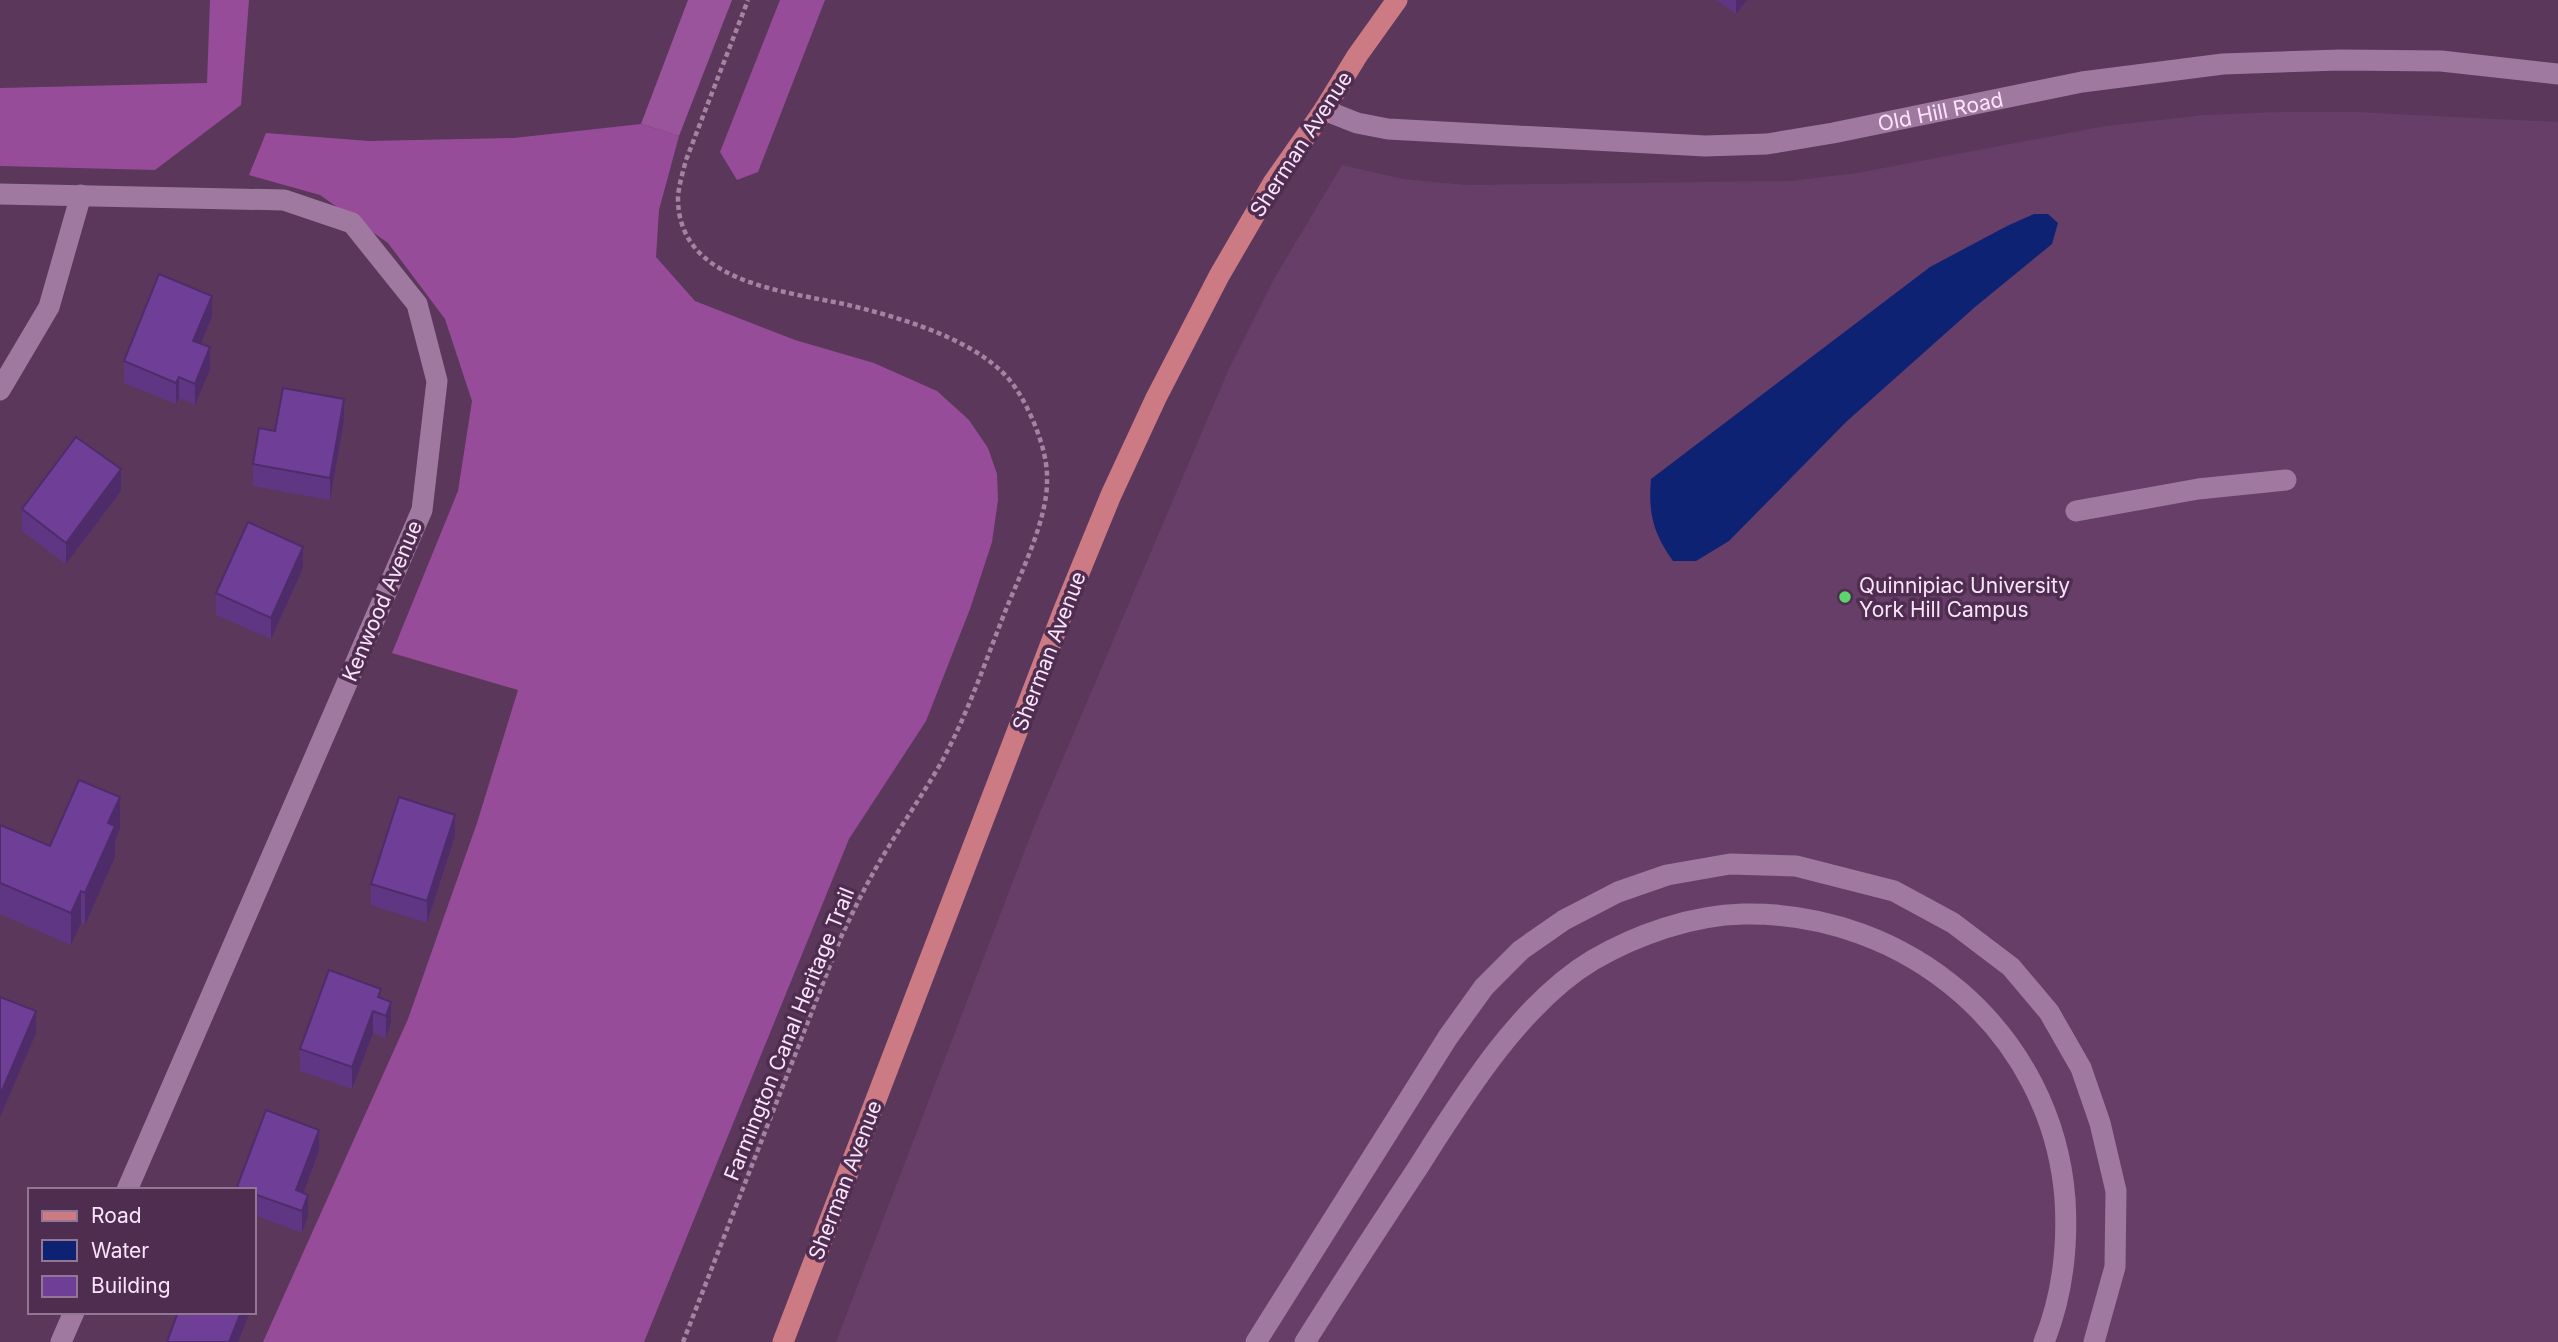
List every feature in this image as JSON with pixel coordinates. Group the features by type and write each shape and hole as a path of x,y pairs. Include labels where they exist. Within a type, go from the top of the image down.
{"main road":[{"name":"Sherman Avenue","path":"783,1342 1063,612 1111,495 1156,398 1219,276 1273,183 1397,0"}],"street":[{"name":"Old Hill Road","path":"1324,110 1357,123 1388,129 1705,146 1767,144 2082,82 2223,64 2340,60 2441,61 2558,75"},
{"name":"Kenwood Avenue","path":"0,194 284,200 352,223 417,304 437,382 422,510 128,1188"},
{"path":"0,390 49,307 81,195"},
{"path":"2076,510 2198,489 2286,480"},
{"path":"1255,1342 1448,1037 1484,987 1521,950 1564,919 1618,892 1667,875 1730,864 1796,866 1894,891 1953,923 2011,967 2049,1012 2081,1068 2100,1123 2116,1191 2115,1266 2094,1342"},
{"path":"1305,1342 1443,1128 1516,1026 1549,992 1592,961 1646,935 1702,918 1741,914 1792,916 1846,928 1896,949 1938,974 1979,1007 2014,1050 2042,1103 2058,1150 2064,1188 2067,1234 2060,1285 2044,1342"},
{"path":"61,1342 73,1314"}],"path":[{"name":"Farmington Canal Heritage Trail","path":"683,1342 841,937 871,875 940,764 962,720 1027,560 1045,502 1047,482 1040,438 1021,394 1005,374 982,356 951,339 904,321 765,288 738,279 718,268 688,237 680,216 680,181 748,0"}],"shaded area":[{"path":"210,0 249,0 241,105 155,170 0,166 0,88 207,83"},
{"path":"688,0 732,0 679,136 641,124"},
{"path":"780,0 825,0 758,172 737,180 720,152"},
{"name":"Quinnipiac University York Hill Campus","path":"2355,112 2558,122 2558,1342 836,1342 1035,824 1228,371 1275,277 1342,165 1403,179 1466,185 1790,181 1857,173 2106,126 2205,115"},
{"path":"641,124 679,136 659,210 656,257 695,301 795,340 874,363 937,391 969,420 988,448 997,474 998,500 992,542 970,609 926,721 849,839 644,1342 263,1342 408,1019 477,823 518,690 392,653 458,491 472,401 445,319 388,243 320,195 249,175 266,133 369,141 514,138"}],"water":[{"path":"2034,214 2048,214 2058,223 2052,244 1975,307 1846,422 1729,541 1696,561 1673,561 1653,522 1651,479 1930,267"}],"building":[{"path":"159,274 212,296 193,341 210,347 195,384 179,377 176,383 124,361"},
{"path":"283,388 344,399 330,478 253,464 259,428 275,431"},
{"path":"76,437 121,469 66,543 22,509"},
{"path":"248,522 303,547 271,618 216,593"},
{"path":"79,780 120,797 108,823 115,826 85,893 81,891 71,913 0,883 0,825 50,846"},
{"path":"399,797 455,815 427,901 371,884"},
{"path":"329,970 381,989 378,997 391,1002 386,1016 373,1011 352,1067 300,1049"},
{"path":"0,997 36,1011 0,1095"},
{"path":"266,1110 319,1130 296,1190 308,1195 302,1211 256,1195 256,1188 237,1187"},
{"path":"177,1314 240,1314 229,1342 167,1342"}],"place":[{"name":"Quinnipiac University York Hill Campus","path":"1845,597"}]}
